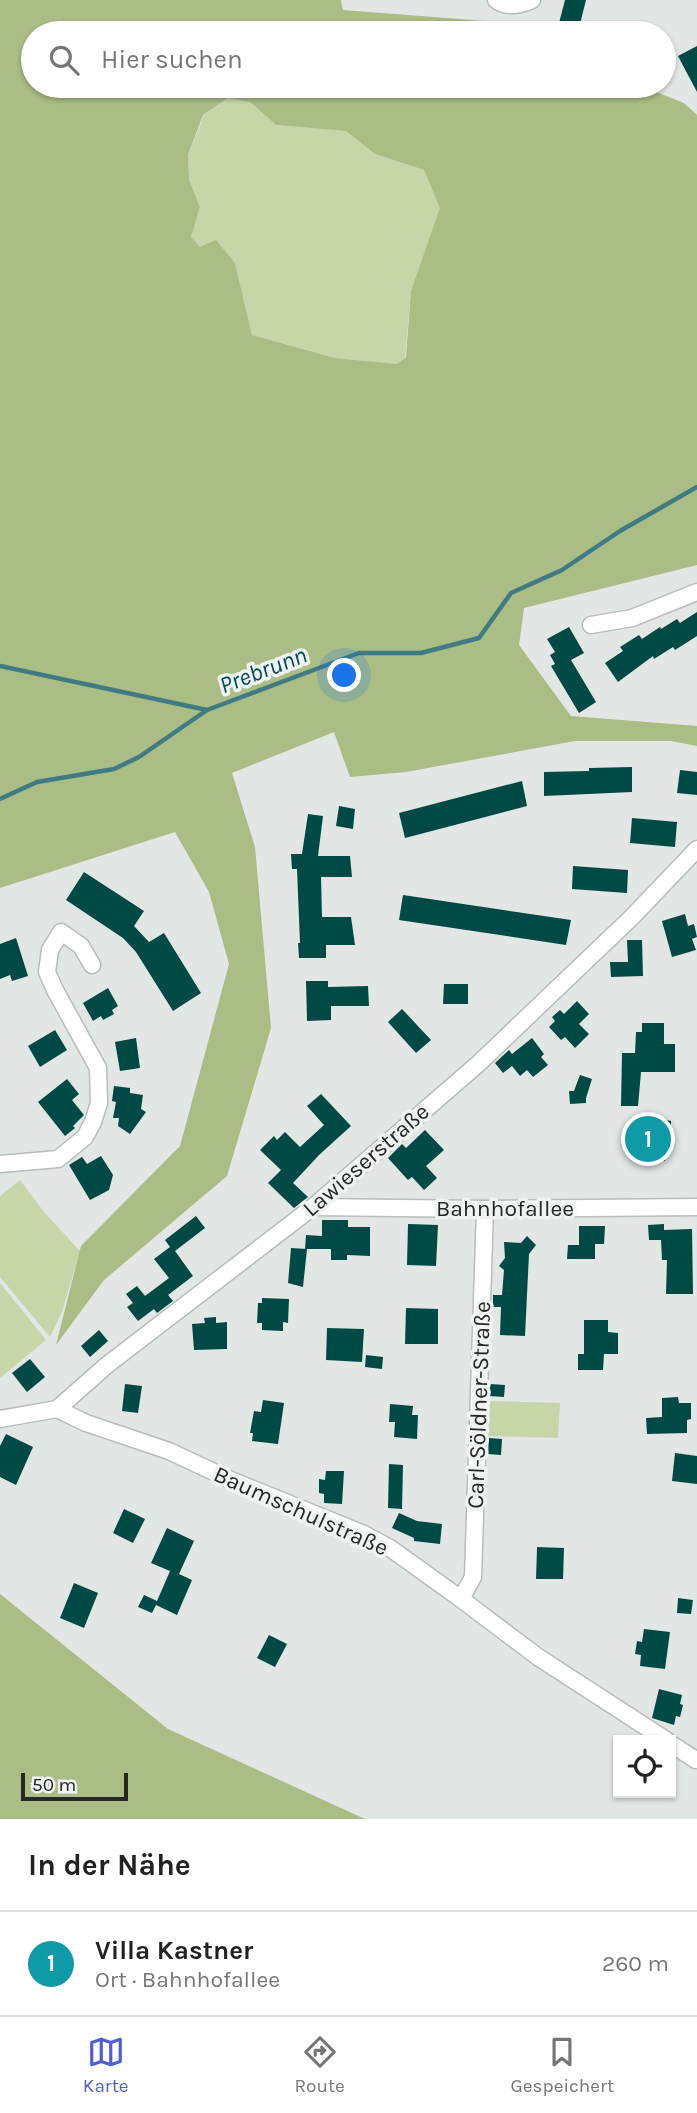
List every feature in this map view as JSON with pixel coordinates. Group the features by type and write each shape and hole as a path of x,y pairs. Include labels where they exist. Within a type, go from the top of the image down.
{"street":[{"path":"496,0 500,3 524,2"},
{"path":"591,625 632,618 697,592"},
{"name":"Lawieserstraße","path":"57,1409 107,1365 313,1207 478,1064 632,918 697,849"},
{"path":"0,1164 58,1159 85,1138 93,1122 99,1103 98,1068 47,972 50,950 61,932 81,946 92,965"},
{"name":"Bahnhofallee","path":"313,1207 697,1207"},
{"name":"Carl-Söldner-Straße","path":"461,1599 472,1577 485,1209"},
{"path":"0,1419 57,1409"},
{"name":"Baumschulstraße","path":"57,1409 86,1423 169,1451 233,1482 364,1534 390,1548 538,1657 658,1735"},
{"path":"676,1747 697,1758"}],"green space":[{"path":"0,0 341,0 343,10 485,21 21,21 21,98 228,98 671,98 684,103 697,115 697,565 524,608 519,645 571,716 697,726 697,746 671,741 575,741 406,772 350,777 334,732 232,773 255,847 271,1028 227,1176 104,1280 56,1345 81,1246 180,1146 229,964 209,892 175,832 0,888","holes":["228,98 250,102 276,125 346,131 375,154 424,170 440,208 411,291 406,357 397,364 335,358 252,335 235,263 216,240 200,247 191,237 200,207 189,179 188,155 203,115"]},
{"path":"228,98 250,102 276,125 346,131 375,154 424,170 441,208 411,291 405,357 397,364 335,358 252,335 235,263 200,247 191,237 200,207 189,179 188,156 204,115"},
{"path":"20,1180 44,1212 80,1251 62,1312 50,1337 0,1277 0,1196"},
{"path":"0,1283 46,1340 0,1378"},
{"path":"490,1401 560,1403 558,1438 488,1436"},
{"path":"0,1594 168,1729 365,1819 0,1819"}],"building":[{"path":"565,0 586,0 581,21 560,21"},
{"path":"697,46 697,92 678,56"},
{"path":"697,612 697,636 675,650 673,647 654,659 653,656 618,682 605,663 623,651 620,647 639,635 642,639 660,627 661,629 677,619 680,623"},
{"path":"569,627 584,653 571,660 596,702 579,713 551,666 555,664 550,655 555,652 547,639"},
{"path":"632,767 632,792 544,796 544,772"},
{"path":"680,770 697,772 697,795 677,793"},
{"path":"522,781 527,806 405,838 399,813"},
{"path":"339,806 355,809 353,829 336,826"},
{"path":"308,814 323,816 318,856 350,856 352,877 321,877 322,917 351,917 355,945 326,945 326,958 299,958 297,869 292,869 291,854 302,854"},
{"path":"632,818 677,822 675,847 630,843"},
{"path":"573,866 628,870 627,893 572,889"},
{"path":"84,872 144,911 134,926 149,942 164,933 201,993 173,1011 136,952 123,938 66,900"},
{"path":"403,895 571,920 566,945 399,920"},
{"path":"685,914 688,926 694,924 697,937 692,939 696,950 672,957 662,921"},
{"path":"16,938 28,976 12,981 10,975 0,979 0,944"},
{"path":"627,940 642,940 643,976 611,977 610,962 628,962"},
{"path":"306,981 328,981 328,987 368,986 369,1006 331,1006 331,1020 307,1021"},
{"path":"444,984 468,984 468,1004 443,1004"},
{"path":"108,988 118,1006 112,1010 114,1014 103,1020 101,1016 93,1021 83,1003"},
{"path":"577,1001 589,1014 579,1024 589,1034 575,1048 565,1037 561,1040 549,1027 555,1021 552,1017 560,1010 564,1014"},
{"path":"402,1009 431,1040 416,1053 388,1022"},
{"path":"642,1023 664,1023 664,1044 675,1044 675,1072 641,1072 638,1106 621,1106 622,1053 635,1053 636,1032 642,1032"},
{"path":"55,1030 67,1050 40,1067 28,1046"},
{"path":"136,1038 140,1068 120,1071 115,1042"},
{"path":"532,1038 544,1054 541,1057 548,1065 533,1077 527,1070 520,1076 512,1066 503,1073 495,1063 509,1050 512,1054"},
{"path":"580,1075 592,1079 586,1103 570,1104 569,1091 574,1091"},
{"path":"67,1079 79,1094 72,1100 84,1115 65,1136 38,1102"},
{"path":"114,1086 130,1088 130,1093 143,1095 141,1109 146,1112 130,1134 118,1126 119,1118 113,1118 116,1102 112,1101"},
{"path":"321,1094 351,1126 293,1183 308,1197 294,1208 268,1183 281,1170 260,1150 274,1136 277,1140 285,1132 300,1147 324,1125 307,1106"},
{"path":"655,1117 671,1121 671,1136 664,1136 665,1161 655,1161 651,1165 647,1161 638,1162 637,1134"},
{"path":"425,1130 444,1150 426,1166 437,1178 424,1190 412,1177 408,1180 388,1158 402,1144 406,1148"},
{"path":"101,1156 113,1175 109,1190 90,1200 69,1165 82,1157 87,1164"},
{"path":"196,1216 205,1228 175,1251 193,1276 168,1295 173,1301 157,1313 154,1309 138,1321 127,1307 133,1303 126,1294 137,1286 145,1296 169,1278 154,1259 170,1247 165,1240"},
{"path":"322,1220 348,1220 348,1227 370,1227 370,1256 347,1255 347,1260 331,1260 331,1249 305,1249 306,1235 322,1236"},
{"path":"408,1224 438,1225 436,1266 407,1265"},
{"path":"664,1224 664,1230 692,1229 693,1294 666,1294 667,1260 662,1260 661,1240 649,1240 648,1225"},
{"path":"579,1226 605,1226 604,1244 595,1244 595,1259 567,1259 568,1245 579,1245"},
{"path":"527,1236 536,1245 529,1254 525,1336 500,1335 501,1307 493,1307 493,1295 502,1295 504,1270 499,1266 505,1258 504,1242 521,1243"},
{"path":"291,1248 307,1249 303,1287 288,1283"},
{"path":"262,1298 289,1299 288,1323 283,1322 283,1331 262,1330 262,1323 257,1323 258,1303 262,1303"},
{"path":"406,1308 438,1309 438,1344 405,1344"},
{"path":"216,1317 216,1323 227,1322 227,1349 194,1350 192,1324 205,1323 204,1318"},
{"path":"584,1320 608,1320 608,1332 618,1333 618,1354 604,1354 603,1370 578,1370 578,1354 584,1354"},
{"path":"327,1328 364,1329 362,1362 326,1360"},
{"path":"99,1330 108,1341 90,1357 81,1346"},
{"path":"366,1355 383,1357 382,1369 365,1367"},
{"path":"30,1359 45,1377 27,1392 12,1373"},
{"path":"125,1384 142,1386 138,1413 122,1411"},
{"path":"490,1384 505,1385 504,1397 489,1396"},
{"path":"678,1397 679,1403 691,1403 691,1419 687,1420 687,1433 647,1434 646,1418 662,1417 662,1398"},
{"path":"263,1400 284,1403 278,1444 252,1441 253,1433 250,1433 254,1411 261,1412"},
{"path":"390,1404 413,1406 412,1415 418,1415 417,1439 394,1437 395,1422 389,1422"},
{"path":"6,1434 33,1447 16,1485 0,1477 0,1446"},
{"path":"489,1438 502,1439 501,1455 488,1454"},
{"path":"675,1453 697,1456 697,1484 672,1481"},
{"path":"389,1464 403,1465 402,1509 388,1508"},
{"path":"326,1471 344,1471 342,1504 324,1503 324,1494 319,1493 319,1479 325,1480"},
{"path":"124,1509 145,1519 133,1543 113,1533"},
{"path":"399,1513 417,1521 442,1524 440,1544 414,1541 414,1538 392,1528"},
{"path":"167,1528 194,1541 179,1574 192,1580 177,1615 156,1605 152,1613 138,1607 144,1595 157,1601 170,1571 151,1563"},
{"path":"537,1547 564,1548 563,1579 536,1579"},
{"path":"74,1583 98,1593 84,1628 60,1618"},
{"path":"678,1598 693,1600 691,1614 677,1613"},
{"path":"644,1629 670,1632 665,1669 640,1666 641,1655 635,1654 637,1641 642,1642"},
{"path":"269,1635 287,1644 275,1667 257,1658"},
{"path":"659,1689 682,1695 680,1717 676,1716 674,1725 652,1718"}],"waterway":[{"name":"Prebrunn","path":"0,666 207,710 359,653 421,653 479,638 511,593 562,570 620,531 697,487"},
{"path":"0,799 37,782 114,769 139,757 207,710"}],"place":[{"name":"Villa Kastner","path":"648,1139"}]}
